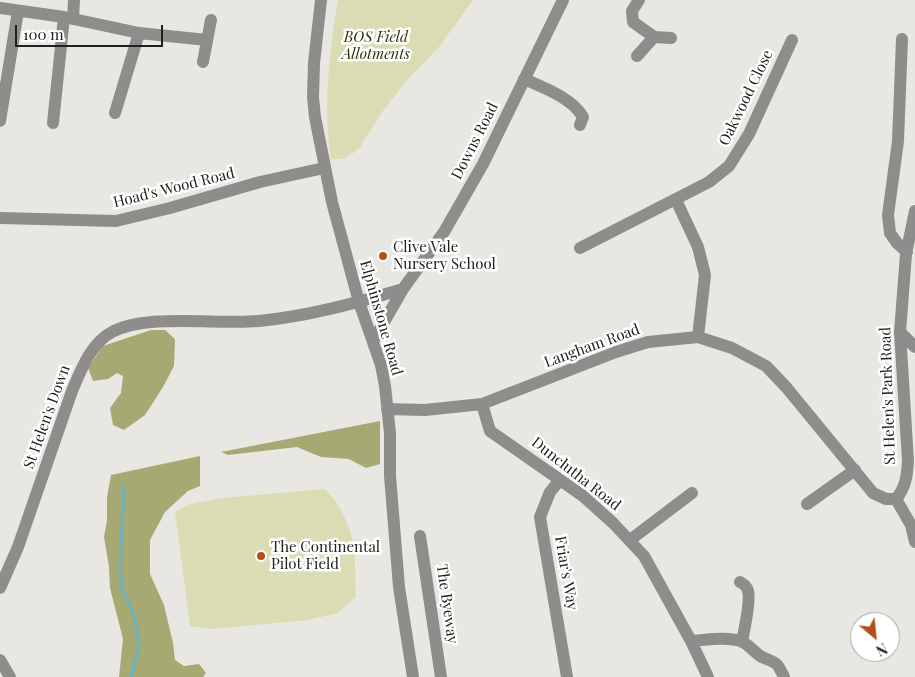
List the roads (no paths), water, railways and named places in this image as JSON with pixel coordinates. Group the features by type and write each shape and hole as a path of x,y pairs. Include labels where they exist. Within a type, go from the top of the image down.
{"street":[{"path":"53,123 68,18 74,0"},
{"name":"Elphinstone Road","path":"321,0 314,63 313,97 324,168 332,202 359,302 380,365 390,433 390,476 398,587 413,677"},
{"name":"Downs Road","path":"373,341 404,289 449,224 483,164 563,0"},
{"path":"638,0 632,11 634,22 654,37 671,38"},
{"path":"0,8 68,18 139,33 207,40"},
{"path":"0,121 18,11"},
{"path":"203,62 211,20"},
{"path":"116,113 139,33"},
{"path":"637,56 654,37"},
{"path":"902,39 898,141 888,215 890,233 907,252"},
{"name":"Oakwood Close","path":"580,248 709,182 729,166 749,134 792,40"},
{"path":"524,80 546,89 578,108 583,117 580,125"},
{"name":"Hoad's Wood Road","path":"0,218 116,221 170,208 260,182 324,168"},
{"path":"676,200 698,246 705,276 698,337"},
{"name":"St Helen's Park Road","path":"896,499 902,492 911,461 900,332 907,252 915,211"},
{"path":"359,302 404,289"},
{"name":"St Helen's Down","path":"0,588 18,546 69,399 83,366 97,344 112,333 132,326 157,323 257,321 299,316 359,302"},
{"path":"900,332 915,347"},
{"name":"Langham Road","path":"387,409 425,410 482,404 616,352 648,342 698,337 732,348 766,366 786,387 873,493 886,499 896,499"},
{"name":"Dunclutha Road","path":"482,404 490,430 583,496 630,540 644,556 691,641 708,677"},
{"path":"807,504 855,470"},
{"name":"Friar's Way","path":"560,480 550,492 540,517 566,677"},
{"path":"630,540 692,493"},
{"path":"896,499 911,525 915,542"},
{"name":"The Byeway","path":"420,536 441,677"},
{"path":"740,582 745,585 749,592 746,625 742,642"},
{"path":"691,641 717,640 742,642 760,656 773,660 784,677"},
{"path":"0,660 10,677"}],"waterway":[{"path":"124,487 120,567 122,589 135,617 139,647 131,677"}],"place":[{"name":"Clive Vale Nursery School","path":"383,256"},
{"name":"The Continental Pilot Field","path":"261,556"}],"park label":[{"name":"BOS Field Allotments","path":"376,46"}]}
